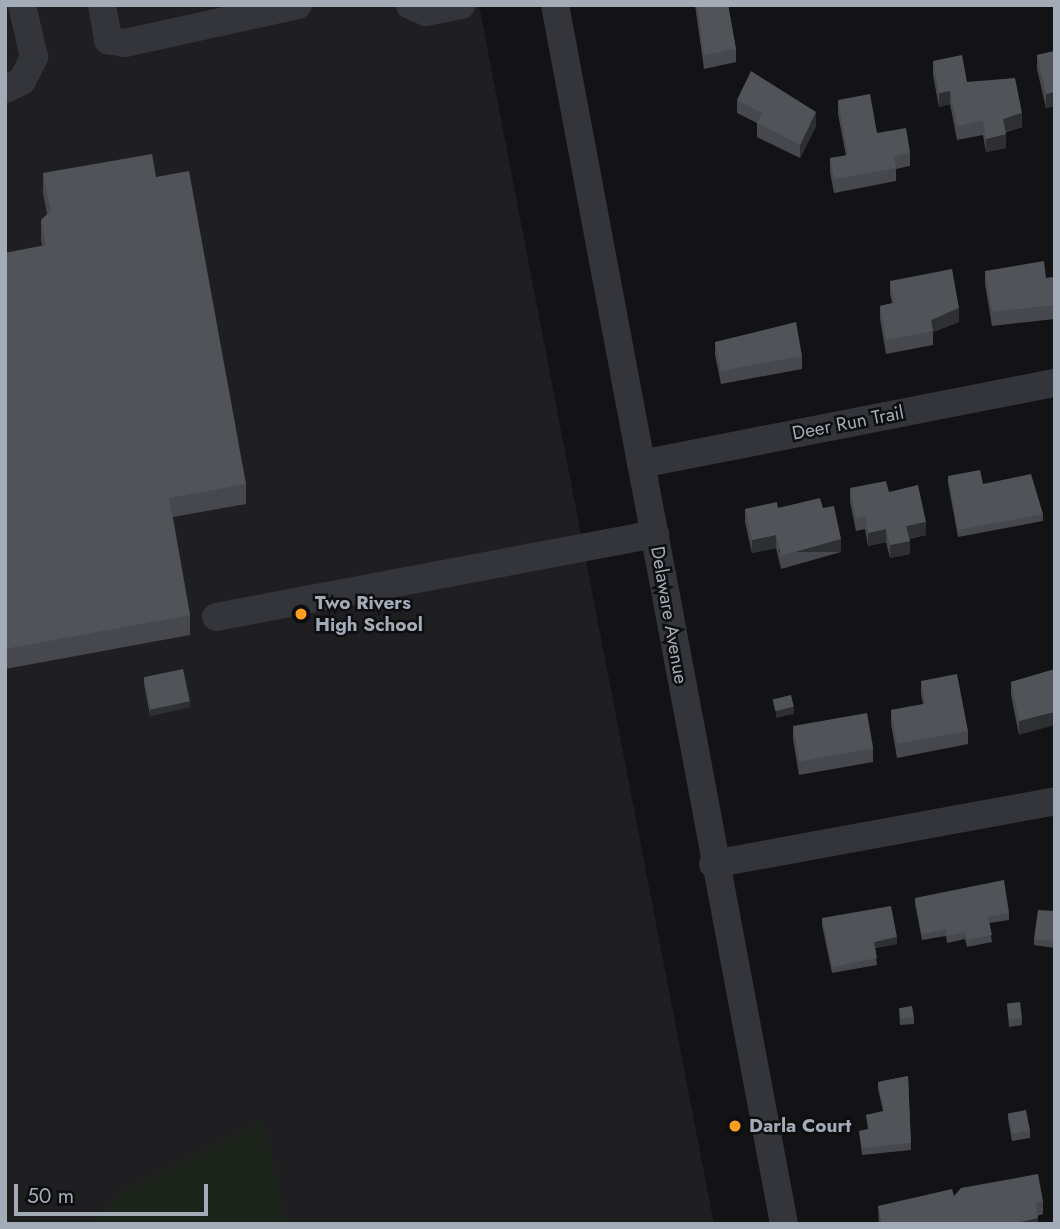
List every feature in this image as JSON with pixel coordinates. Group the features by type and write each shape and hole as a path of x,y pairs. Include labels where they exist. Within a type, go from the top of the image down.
{"street":[{"path":"5,89 22,81 34,57 23,5"},
{"path":"102,5 108,40 125,43 298,5"},
{"path":"410,5 426,12 461,5"},
{"name":"Delaware Avenue","path":"555,5 655,534 713,864 784,1224"},
{"name":"Deer Run Trail","path":"641,464 1055,383"},
{"path":"216,617 655,534"},
{"path":"713,864 1055,801"}],"shaded area":[{"name":"Two Rivers High School","path":"5,5 479,5 714,1224 5,1224"},
{"path":"264,1119 286,1224 87,1224 126,1189"}],"building":[{"path":"697,5 728,5 736,49 704,55"},
{"path":"1055,51 1055,92 1046,94 1037,55"},
{"path":"962,55 967,82 1015,78 1022,113 1003,119 1006,134 986,139 983,121 957,126 950,91 939,93 933,61"},
{"path":"751,71 816,112 800,145 757,123 762,113 737,100"},
{"path":"870,94 877,133 906,128 910,152 894,156 896,168 834,179 830,158 848,155 838,100"},
{"path":"152,154 156,177 189,171 246,484 169,498 190,615 5,649 5,253 46,245 41,220 51,211 43,173"},
{"path":"1044,261 1046,278 1055,277 1055,305 992,312 985,271"},
{"path":"952,269 959,308 931,320 933,331 886,340 880,306 894,303 890,281"},
{"path":"796,322 802,356 721,371 715,342"},
{"path":"980,470 983,484 1031,474 1043,514 958,530 948,476"},
{"path":"886,481 889,492 918,485 926,522 906,526 910,541 890,545 886,529 868,533 865,516 856,518 850,488"},
{"path":"820,498 823,508 834,506 841,539 781,556 776,535 752,540 745,509 777,502 778,508"},
{"path":"183,669 190,701 151,710 144,677"},
{"path":"1055,669 1055,712 1019,721 1011,682"},
{"path":"957,674 968,731 897,744 891,710 925,704 921,681"},
{"path":"791,695 794,707 775,711 773,700"},
{"path":"867,713 873,748 799,761 793,726"},
{"path":"1004,880 1009,913 988,917 992,935 967,940 965,932 947,936 946,929 922,934 915,898"},
{"path":"891,906 897,937 874,942 877,958 832,967 822,918"},
{"path":"1038,910 1055,911 1055,941 1034,939"},
{"path":"1020,1002 1022,1018 1009,1019 1007,1004"},
{"path":"912,1006 914,1017 901,1019 899,1008"},
{"path":"908,1076 911,1143 862,1148 859,1131 869,1129 866,1115 884,1111 878,1082"},
{"path":"1026,1110 1030,1131 1012,1134 1008,1113"},
{"path":"1038,1174 1043,1201 1035,1203 1038,1218 1011,1224 882,1224 878,1206 952,1189 954,1196 961,1188"}],"place":[{"name":"Two Rivers High School","path":"301,614"},
{"name":"Darla Court","path":"735,1126"}]}
